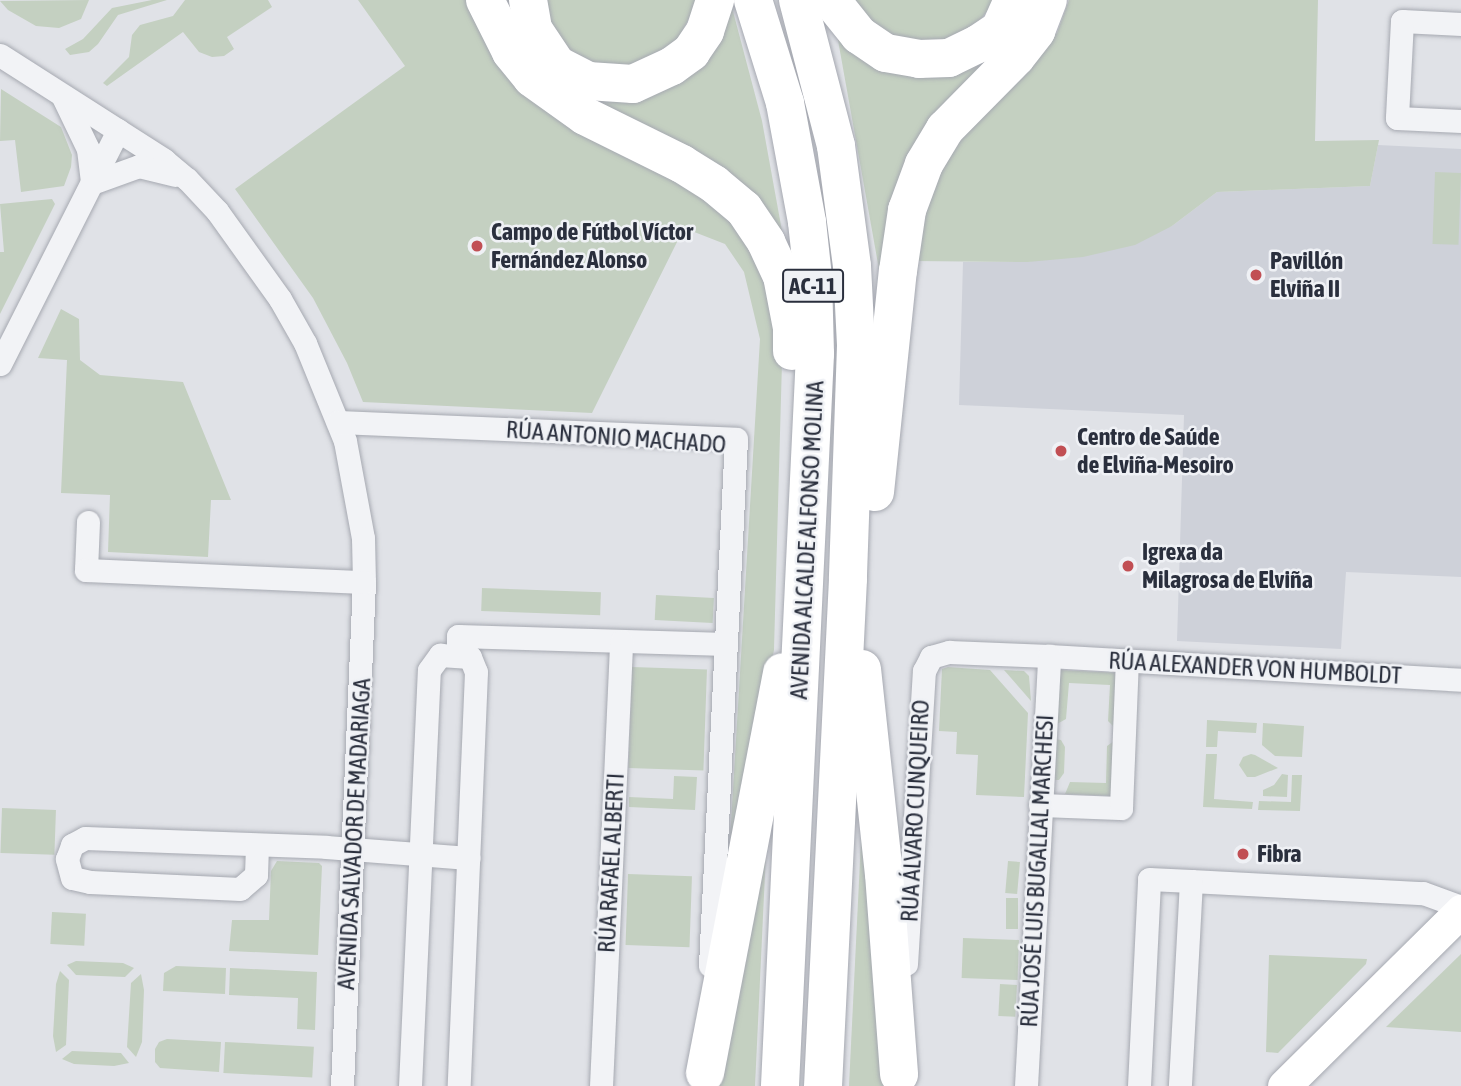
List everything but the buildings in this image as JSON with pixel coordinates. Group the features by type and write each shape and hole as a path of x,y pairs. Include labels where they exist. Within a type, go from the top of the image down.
{"highway":[{"path":"485,0 512,52 532,78 585,116 682,164 714,184 744,209 766,242 782,276 792,328 794,437 779,683"},
{"path":"528,0 533,29 558,65 588,81 633,84 672,66 691,52 705,31 715,0"},
{"name":"AVENIDA ALCALDE ALFONSO MOLINA","path":"753,0 785,103 811,264 815,354 780,1086"},
{"name":"AVENIDA ALCALDE ALFONSO MOLINA","path":"798,0 821,81 846,206 856,346 848,579 823,1086"},
{"path":"831,0 859,35 886,53 919,59 949,58 978,44 1000,29 1013,0"},
{"path":"864,687 879,440 907,210 925,164 945,130 1016,57 1036,31 1048,0"},
{"path":"794,437 809,519"},
{"path":"850,519 879,440"},
{"path":"705,1079 779,683 806,579"},
{"path":"848,579 864,687 899,1080"}],"street":[{"path":"1461,24 1402,21 1397,118 1461,121"},
{"name":"AVENIDA SALVADOR DE MADARIAGA","path":"0,55 118,130 187,179 224,220 280,299 305,343 338,422 356,488 363,538 364,582 342,1086"},
{"path":"62,94 84,138 92,183"},
{"path":"0,364 118,130"},
{"path":"92,183 116,172 139,166 187,179"},
{"name":"RÚA ANTONIO MACHADO","path":"338,422 736,439 705,1079"},
{"path":"88,522 86,570 364,582"},
{"path":"457,656 458,636 726,644"},
{"name":"RÚA RAFAEL ALBERTI","path":"601,1086 621,641"},
{"name":"RÚA ÁLVARO CUNQUEIRO","path":"899,1080 926,663 931,657 949,652 1049,656"},
{"path":"410,1086 423,855 429,670 440,655 470,657 476,672 459,1086"},
{"name":"RÚA ALEXANDER VON HUMBOLDT","path":"1049,656 1461,680"},
{"name":"RÚA JOSÉ LUIS BUGALLAL MARCHESI","path":"1026,1086 1049,656"},
{"path":"1040,805 1121,808 1127,660"},
{"path":"257,846 256,875 240,889 90,882 72,878 67,859 72,845 85,838 353,849 469,858"},
{"path":"1139,1086 1149,879 1423,893 1461,909 1295,1082"},
{"path":"1180,1086 1191,881"}],"shaded area":[{"path":"1378,145 1461,149 1461,577 1346,572 1341,649 1177,641 1184,415 959,405 963,262 1028,262 1172,226 1217,192 1370,186"}],"green space":[{"path":"89,0 81,19 59,28 36,26 8,10 0,1"},
{"path":"152,0 167,0 118,15 98,44 89,52 70,55 65,49 83,39 112,8"},
{"path":"185,0 268,0 272,7 227,37 234,49 224,56 212,57 199,52 183,32 107,86 103,83 129,57 132,35 140,25 173,16"},
{"name":"Campo de Fútbol Víctor Fernández Alonso","path":"358,0 467,0 739,216 783,326 774,650 728,873 760,339 744,272 725,244 684,228 592,413 363,402 347,363 313,298 235,189 405,66"},
{"path":"495,0 513,0 602,97 730,0 762,121 784,242 602,112"},
{"path":"543,0 699,0 678,39 632,69 595,65 563,49 544,16"},
{"path":"847,0 996,0 968,35 919,45 873,27"},
{"path":"1069,0 1318,0 1315,141 1379,140 1370,186 1217,192 1172,226 1135,245 1083,257 1028,262 913,261 935,179 966,131 1057,33"},
{"path":"1023,21 880,275 836,29 881,65"},
{"path":"1,89 61,127 72,155 64,186 21,192 15,140 0,141"},
{"path":"1435,172 1461,173 1458,245 1432,244"},
{"path":"52,199 55,204 0,314 0,252 4,252 0,204"},
{"path":"61,309 79,319 80,360 100,375 183,382 231,500 211,500 208,557 108,552 110,495 61,493 67,360 38,358"},
{"path":"482,588 601,592 600,615 481,611"},
{"path":"656,595 714,598 713,623 655,620"},
{"path":"632,667 707,670 703,771 628,768"},
{"path":"948,667 990,670 1028,713 1024,797 976,795 978,755 956,754 957,732 939,731 942,669"},
{"path":"1004,670 1024,671 1029,676 1031,701"},
{"path":"1059,670 1121,673 1113,726 1108,721 1110,685 1069,683 1066,719 1057,724"},
{"path":"1207,720 1257,723 1256,733 1218,731 1217,747 1206,747"},
{"path":"1263,723 1304,726 1302,757 1275,756 1262,745"},
{"path":"1056,739 1061,740 1065,747 1064,773 1059,780 1054,780"},
{"path":"1114,741 1115,796 1065,794 1070,782 1106,783 1107,746"},
{"path":"1206,754 1217,754 1214,799 1253,802 1252,809 1203,807"},
{"path":"1251,754 1278,768 1255,777 1247,777 1239,765 1243,757"},
{"path":"1282,774 1288,775 1287,797 1263,796 1263,790 1274,785"},
{"path":"1292,775 1302,775 1300,811 1258,810 1259,801 1291,802"},
{"path":"674,776 697,777 695,810 629,807 629,797 673,799"},
{"path":"769,789 755,1086 714,1086"},
{"path":"2,808 56,810 54,855 0,853"},
{"path":"862,820 887,1086 849,1086"},
{"path":"277,861 319,863 322,866 318,955 229,951 232,920 269,920 271,871"},
{"path":"1008,861 1020,862 1017,894 1005,893"},
{"path":"628,874 692,876 689,947 626,945"},
{"path":"1006,898 1018,898 1018,929 1006,929"},
{"path":"52,912 86,914 84,946 50,944"},
{"path":"963,938 1019,940 1018,980 962,978"},
{"path":"1461,954 1461,1032 1386,1027"},
{"path":"1269,955 1367,959 1366,964 1278,1053 1266,1052"},
{"path":"76,961 123,963 134,968 125,977 76,975 67,965"},
{"path":"176,966 226,968 225,994 163,991 164,973"},
{"path":"230,968 317,972 315,1030 297,1029 298,998 229,995"},
{"path":"60,971 69,980 66,1045 56,1052 53,1036 56,984"},
{"path":"141,974 144,990 142,1042 136,1057 127,1047 131,983"},
{"path":"1000,984 1017,985 1015,1017 998,1016"},
{"path":"167,1039 221,1042 219,1072 160,1068 155,1062 155,1049 159,1042"},
{"path":"225,1042 314,1047 312,1078 223,1073"},
{"path":"72,1051 121,1053 129,1063 114,1066 74,1064 62,1059"}],"place":[{"name":"Campo de Fútbol Víctor Fernández Alonso","path":"477,246"},
{"name":"Pavillón Elviña II","path":"1256,275"},
{"name":"Centro de Saúde de Elviña-Mesoiro","path":"1061,451"},
{"name":"Igrexa da Milagrosa de Elviña","path":"1128,566"},
{"name":"Fibra","path":"1243,854"}]}
